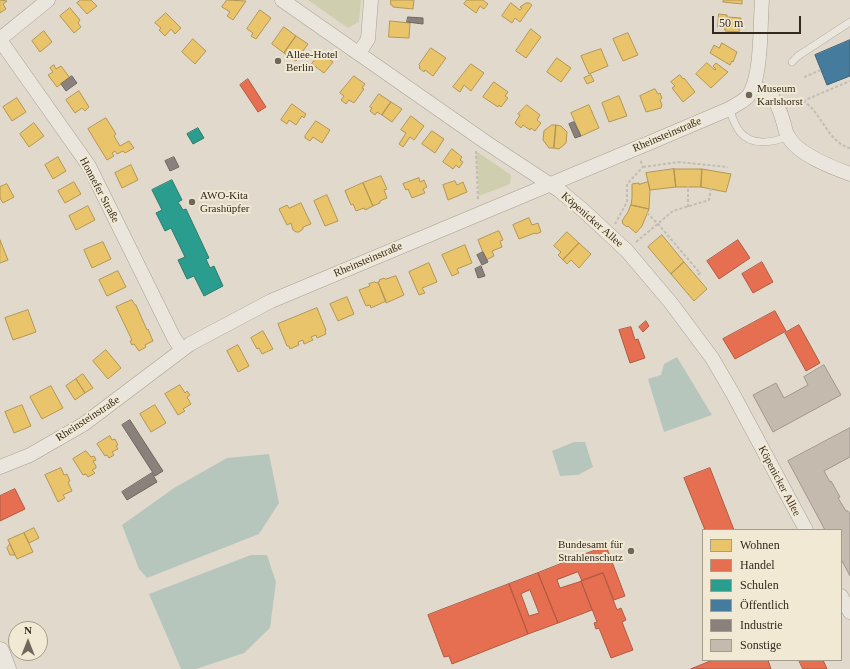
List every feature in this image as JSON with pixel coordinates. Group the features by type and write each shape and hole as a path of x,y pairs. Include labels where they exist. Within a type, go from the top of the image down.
{"street":[{"path":"0,40 48,0"},
{"name":"Köpenicker Allee","path":"282,0 482,140 569,198 627,251 671,303 712,358 805,529"},
{"path":"359,54 368,39 372,0"},
{"path":"762,0 758,66 753,86 766,92 774,99 788,136 800,151 834,168 850,174"},
{"name":"Honnefer Straße","path":"0,40 89,166 171,332 182,350"},
{"name":"Rheinsteinstraße","path":"0,467 30,455 84,424 122,397 182,350 225,324 271,301 729,109 749,95 753,86"},
{"path":"842,598 850,612"},
{"path":"0,651 7,669"}],"lane":[{"path":"792,62 798,56 850,22"},
{"path":"729,109 739,132 750,140 762,142 778,141 788,136"}],"path":[{"path":"804,77 821,70"},
{"path":"850,81 803,101 810,105 835,139 850,148"},
{"path":"478,214 476,149 482,140"},
{"path":"635,149 643,167"},
{"path":"607,232 614,226 627,202 627,184 643,167 678,162 728,167"},
{"path":"688,186 688,207"},
{"path":"627,251 673,212 709,200 711,188"},
{"path":"647,213 700,273 697,276"}],"green space":[{"path":"308,0 361,0 359,22 348,28"},
{"path":"476,151 511,175 510,184 479,196"}],"shaded area":[{"path":"677,357 712,415 664,432 648,379 661,375 664,364"},
{"path":"574,442 585,442 593,467 578,475 560,476 552,451"},
{"path":"269,454 279,503 259,534 147,578 139,569 122,525 174,488 227,458"},
{"path":"251,555 267,555 276,582 270,628 244,653 196,669 181,669 149,594"}],"building: Wohnen":[{"path":"0,0 7,1 3,4 6,9 0,13"},
{"path":"81,0 91,0 97,6 87,14 77,3"},
{"path":"227,0 246,1 233,20 227,16 230,12 222,7"},
{"path":"391,0 414,0 413,9 393,7 391,5"},
{"path":"467,0 483,0 488,4 484,9 480,6 476,13 464,4"},
{"path":"724,0 742,0 742,4 723,2"},
{"path":"511,3 520,10 522,8 520,7 526,3 532,5 520,22 515,18 512,23 502,16"},
{"path":"70,8 80,20 78,23 81,27 74,33 60,16"},
{"path":"260,10 271,18 256,39 251,36 253,33 247,29"},
{"path":"166,13 181,28 175,34 171,29 165,36 159,30 161,28 155,23"},
{"path":"719,14 727,15 727,17 741,18 739,32 725,31 725,27 718,27"},
{"path":"390,21 410,23 409,38 389,37"},
{"path":"284,27 296,36 284,53 272,44"},
{"path":"531,29 541,37 526,58 516,51"},
{"path":"44,31 52,42 40,52 32,41"},
{"path":"628,33 638,55 623,61 613,39"},
{"path":"296,36 308,44 296,61 284,53"},
{"path":"193,39 206,51 195,64 182,52"},
{"path":"722,43 737,52 733,62 732,61 730,65 710,53 714,45 719,48"},
{"path":"431,48 446,58 433,76 425,70 424,72 419,68 419,65"},
{"path":"601,49 608,66 589,74 581,56"},
{"path":"320,53 333,62 324,73 312,64"},
{"path":"557,58 571,68 561,82 547,72"},
{"path":"707,63 715,70 716,69 713,66 716,63 728,72 711,88 696,74"},
{"path":"471,64 484,73 471,91 464,85 460,92 453,87"},
{"path":"54,65 56,69 61,66 70,78 57,87 48,75 53,72 50,68"},
{"path":"591,75 594,81 587,84 584,78"},
{"path":"680,75 695,92 683,102 672,88 675,86 671,82"},
{"path":"354,76 365,84 362,88 364,89 354,103 349,100 346,104 341,100 344,96 340,93"},
{"path":"494,82 508,92 505,96 508,98 501,107 499,105 498,107 483,97"},
{"path":"655,89 658,94 660,93 662,98 660,100 662,105 661,108 646,112 640,96"},
{"path":"79,91 89,107 85,111 82,108 75,113 66,100"},
{"path":"379,94 391,102 382,115 377,112 375,115 370,111 372,108 370,107"},
{"path":"619,96 627,116 609,122 602,103"},
{"path":"17,98 26,112 12,121 3,107"},
{"path":"391,102 402,109 392,122 382,115"},
{"path":"292,104 306,114 304,118 302,116 296,125 289,120 287,124 281,120"},
{"path":"527,105 540,115 537,120 541,123 535,131 531,128 530,130 523,125 521,128 515,123 520,115 518,114"},
{"path":"589,105 599,128 581,136 571,113"},
{"path":"411,116 424,126 414,140 410,137 403,147 399,144 406,133 401,130"},
{"path":"106,118 116,134 114,136 120,146 129,141 134,148 125,153 123,151 117,154 115,151 112,153 114,156 107,160 88,129"},
{"path":"316,121 330,130 322,143 313,137 310,141 305,138"},
{"path":"34,123 44,136 29,147 20,134"},
{"path":"552,125 556,125 554,148 549,148 543,140 544,131"},
{"path":"556,125 561,126 567,132 566,143 559,149 554,148"},
{"path":"432,131 444,139 435,153 422,144"},
{"path":"452,149 462,157 460,160 463,162 459,168 456,165 453,169 443,162"},
{"path":"58,157 66,171 53,179 45,165"},
{"path":"131,165 138,180 122,188 115,173"},
{"path":"674,169 702,169 701,187 676,187"},
{"path":"674,169 676,187 650,190 646,173"},
{"path":"702,169 731,174 726,192 701,187"},
{"path":"381,176 387,189 384,190 387,198 373,206 363,183"},
{"path":"419,178 420,182 424,180 427,187 423,189 425,193 412,198 408,189 406,190 403,184"},
{"path":"455,181 457,185 463,182 467,192 448,200 443,185"},
{"path":"74,182 81,194 65,203 58,191"},
{"path":"648,182 650,190 649,209 631,205 632,184"},
{"path":"363,183 373,206 365,210 364,208 356,211 353,204 351,205 345,191"},
{"path":"7,184 14,197 3,203 0,198 0,187"},
{"path":"327,195 338,221 325,226 314,201"},
{"path":"301,203 311,224 303,227 303,229 299,232 296,232 293,230 291,223 287,225 279,209 287,205 289,208"},
{"path":"631,205 649,209 642,226 636,233 622,223"},
{"path":"88,206 95,220 76,230 69,216"},
{"path":"529,218 532,225 538,223 541,232 519,239 513,225"},
{"path":"499,231 503,240 500,241 502,247 492,251 494,256 486,260 478,240"},
{"path":"567,232 579,243 563,260 558,255 561,252 554,246"},
{"path":"662,235 684,262 671,274 648,247"},
{"path":"0,240 8,260 0,263"},
{"path":"103,242 111,259 92,268 84,250"},
{"path":"579,243 591,254 579,268 571,260 567,264 563,260"},
{"path":"465,245 472,263 457,269 459,273 452,276 442,255"},
{"path":"684,262 707,289 694,301 671,274"},
{"path":"429,263 437,282 422,288 425,293 419,295 409,272"},
{"path":"118,271 126,287 107,296 99,280"},
{"path":"396,276 404,295 386,303 378,282 384,278"},
{"path":"378,282 386,301 371,308 370,305 366,306 359,290 370,286 369,284"},
{"path":"347,297 354,314 338,321 330,304"},
{"path":"132,300 136,305 153,341 145,345 146,347 139,351 134,344 132,345 130,341 132,340 116,307"},
{"path":"317,308 326,330 326,334 317,338 316,335 311,337 313,340 304,344 303,340 298,342 299,345 290,349 289,346 287,346 278,324"},
{"path":"28,310 36,332 13,340 5,318"},
{"path":"263,331 273,349 262,354 259,348 257,349 251,338"},
{"path":"238,345 249,366 238,372 227,351"},
{"path":"106,350 121,368 108,379 93,361"},
{"path":"83,374 93,388 85,393 76,379"},
{"path":"76,379 85,393 75,400 66,386"},
{"path":"180,385 185,393 187,391 190,395 187,397 191,404 183,409 185,411 178,415 165,394"},
{"path":"51,386 63,408 42,419 30,397"},
{"path":"22,405 31,426 14,433 5,412"},
{"path":"155,405 166,423 151,432 140,414"},
{"path":"110,436 112,440 115,439 118,449 112,452 114,455 109,458 107,455 105,456 97,444"},
{"path":"86,451 91,457 94,456 96,460 93,461 96,468 92,470 95,473 88,477 86,474 83,475 73,459"},
{"path":"61,468 64,475 67,474 70,481 68,482 72,491 63,495 65,498 58,502 45,475"},
{"path":"34,528 39,538 29,543 24,533"},
{"path":"24,533 33,552 17,559 8,540"},
{"path":"10,544 15,555 10,555 7,548"}],"building: Handel":[{"path":"248,79 266,107 258,112 240,85"},
{"path":"738,240 750,258 719,279 707,261"},
{"path":"762,262 773,282 753,293 742,274"},
{"path":"775,311 786,331 735,359 723,339"},
{"path":"646,321 649,326 643,332 639,327"},
{"path":"799,325 820,363 806,371 785,333"},
{"path":"631,327 635,340 638,339 645,358 630,363 619,330"},
{"path":"710,468 734,529 705,529 684,478"},
{"path":"15,489 25,509 0,521 0,496"},
{"path":"606,546 625,596 614,600 603,573 582,581 578,572 557,580 560,588 581,581 592,610 558,623 538,573"},
{"path":"538,573 558,623 528,634 509,584","holes":["530,590 539,613 529,616 521,594"]},
{"path":"603,573 617,610 621,608 626,620 622,622 633,650 611,658 599,628 596,629 594,623 597,622 581,581"},
{"path":"509,584 528,634 452,664 449,656 444,657 428,615"},
{"path":"711,661 768,661 771,669 691,669"},
{"path":"799,661 823,661 827,669 803,669"}],"building: Schulen":[{"path":"198,128 204,138 193,144 187,134"},
{"path":"172,180 182,200 178,202 183,210 186,209 209,258 206,259 210,268 214,266 223,286 204,296 194,276 187,279 178,260 185,257 171,228 165,231 156,213 162,210 152,190"}],"building: Öffentlich":[{"path":"850,40 850,76 827,85 815,55"}],"building: Industrie":[{"path":"408,17 423,18 423,24 407,22"},
{"path":"72,76 77,83 66,91 61,84"},
{"path":"574,122 581,136 575,138 569,124"},
{"path":"174,157 179,167 170,171 165,161"},
{"path":"483,252 488,262 482,265 477,255"},
{"path":"481,266 485,276 478,278 475,269"},
{"path":"130,420 163,471 155,476 122,425"},
{"path":"152,473 157,482 127,500 122,492"}],"building: Sonstige":[{"path":"824,365 841,395 773,432 753,395 776,383 784,398 808,385 804,377"},
{"path":"850,428 850,457 824,471 840,497 838,498 846,511 850,514 850,576 842,561 842,529 824,529 788,461"}],"place":[{"name":"Allee-Hotel Berlin","path":"278,61"},
{"name":"Museum Karlshorst","path":"749,95"},
{"name":"AWO-Kita Grashüpfer","path":"192,202"},
{"name":"Bundesamt für Strahlenschutz","path":"631,551"}]}
